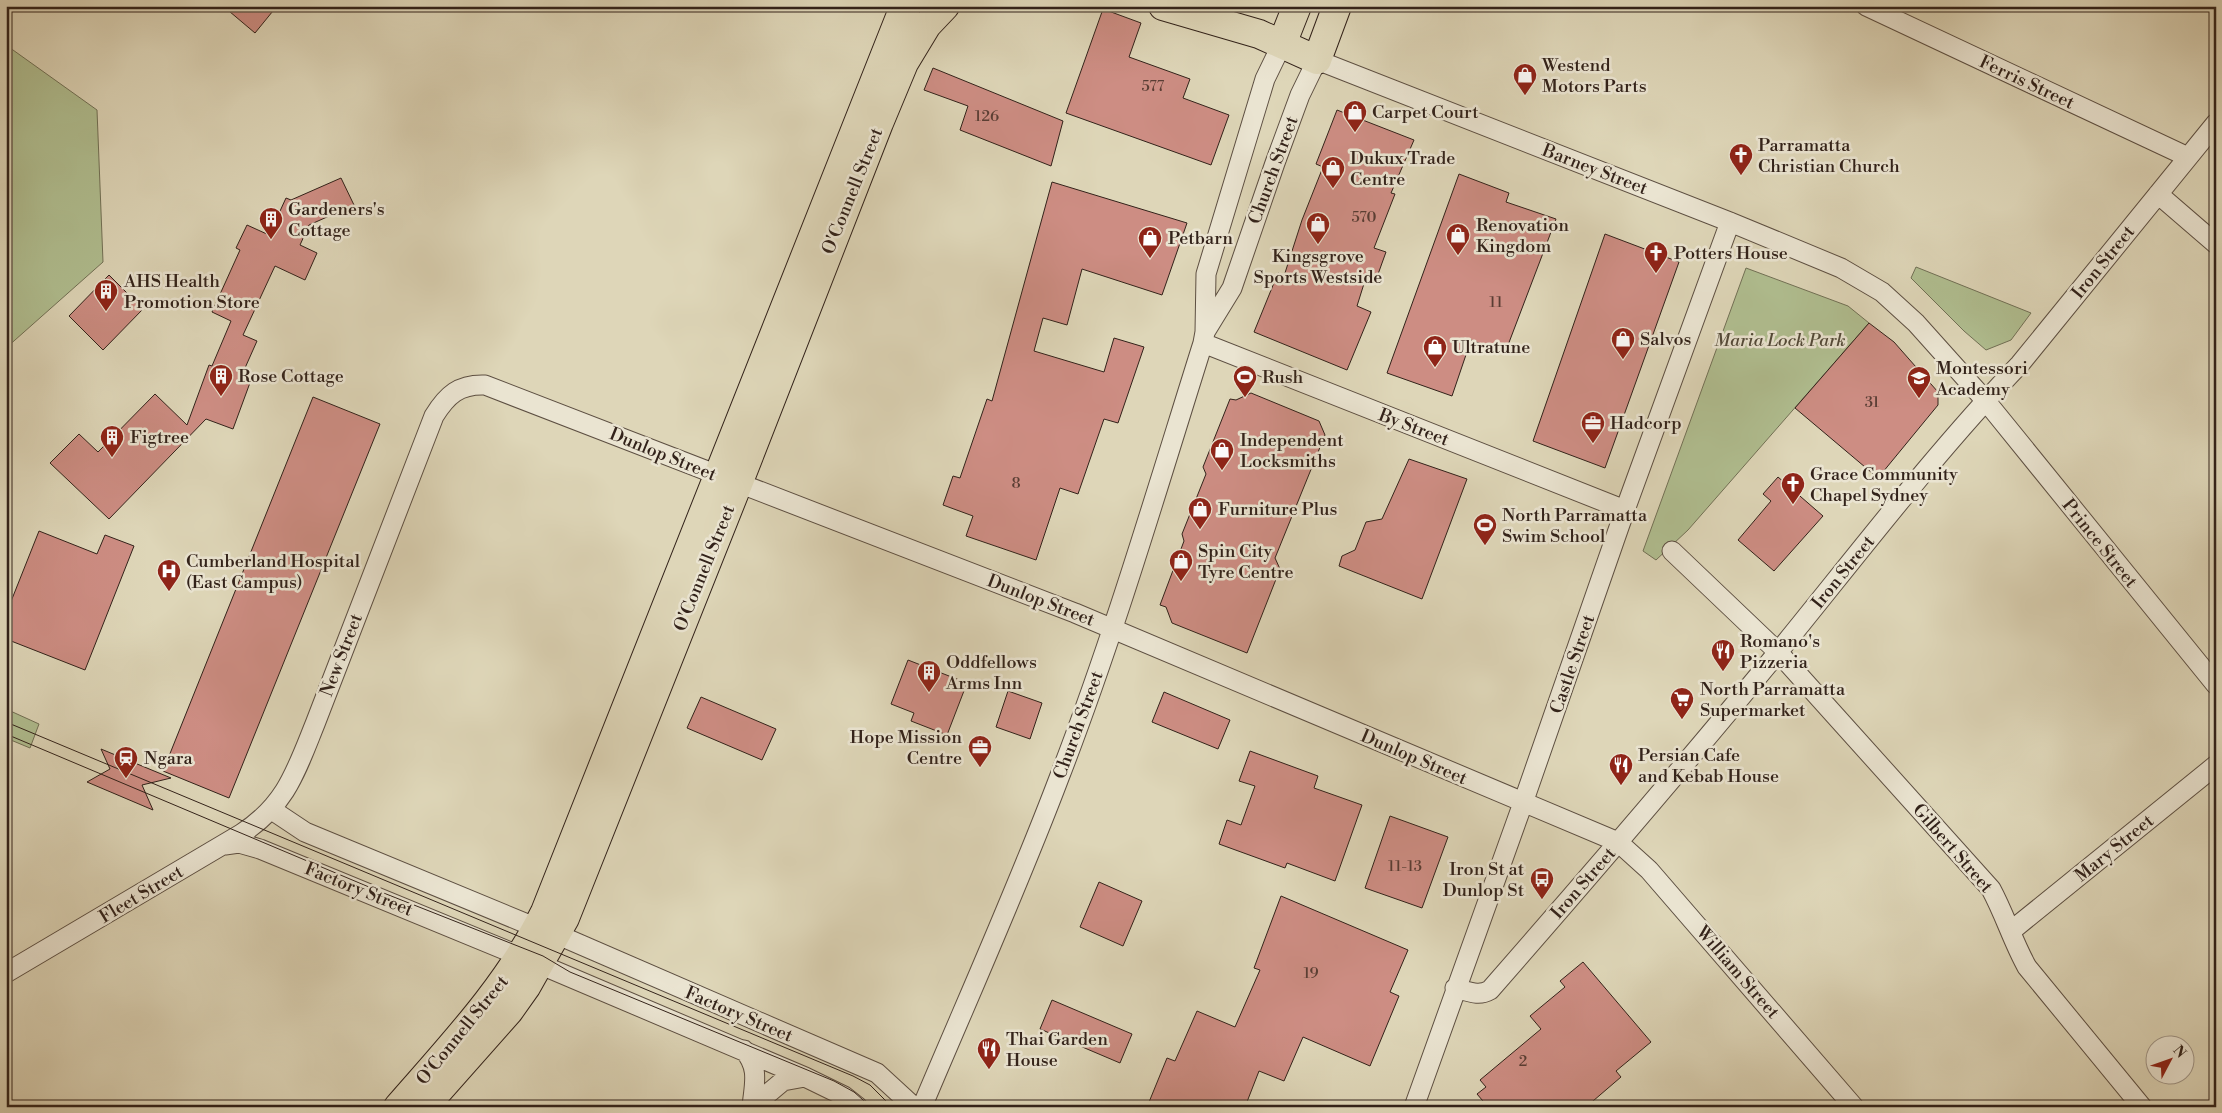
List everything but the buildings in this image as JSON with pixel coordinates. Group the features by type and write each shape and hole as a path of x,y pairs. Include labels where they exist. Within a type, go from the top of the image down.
{"main road":[{"name":"O'Connell Street","path":"398,1107 492,999 529,960 547,931 602,828 728,480 893,35 906,6"},
{"name":"O'Connell Street","path":"728,480 832,238 904,63 926,25 945,6"},
{"name":"Barney Street","path":"1164,6 1259,34 1316,60"},
{"name":"Church Street","path":"1282,44 1297,6"},
{"name":"Church Street","path":"1316,60 1337,6"},
{"name":"O'Connell Street","path":"424,1107 509,1011 526,987 529,960"}],"street":[{"name":"Ferris Street","path":"1866,6 2188,158"},
{"name":"Church Street","path":"1204,338 1206,274 1265,79 1282,44"},
{"name":"Church Street","path":"922,1107 1035,840 1066,760 1132,575 1204,338 1232,288 1275,162 1300,95 1316,60"},
{"name":"Barney Street","path":"1316,60 1730,222 1841,268 1882,292 1916,323 1985,400"},
{"name":"Iron Street","path":"1456,988 1483,994 1490,990 1778,652 1985,400 2020,364 2216,123"},
{"path":"2158,194 2216,244"},
{"name":"Castle Street","path":"1414,1107 1625,510 1730,222"},
{"name":"By Street","path":"1204,338 1625,510"},
{"name":"Dunlop Street","path":"456,391 469,385 485,385 502,390 728,480 1112,628 1618,842"},
{"name":"New Street","path":"272,810 283,795 302,756 434,416 447,398 456,391"},
{"name":"Prince Street","path":"1985,400 2216,685"},
{"path":"1672,550 1778,652"},
{"name":"Gilbert Street","path":"1778,652 1991,889 2011,931 2017,950 2027,967 2142,1107"},
{"name":"Mary Street","path":"2011,931 2216,765"},
{"name":"Fleet Street","path":"6,973 224,845 253,826 272,810"},
{"name":"Factory Street","path":"272,810 305,832 547,931 876,1073 914,1107"},
{"name":"William Street","path":"1618,842 1650,870 1854,1107"},
{"name":"Factory Street","path":"224,845 239,843 253,846 529,960 805,1077 844,1096 858,1107"},
{"path":"744,1050 753,1063 755,1071 752,1107"},
{"path":"752,1107 783,1080 805,1077"}],"green space":[{"path":"6,45 97,110 103,262 6,348"},
{"path":"1916,267 2031,313 2011,340 1986,350 1964,331 1911,278"},
{"name":"Maria Lock Park","path":"1746,268 1848,306 1869,323 1688,530 1656,560 1643,551"},
{"path":"6,709 39,724 30,748 6,738"}],"tram line":[{"path":"6,722 853,1076 870,1085 892,1107"},
{"path":"6,734 376,890 543,956 570,972 834,1081 854,1092 871,1107"}],"place":[{"name":"Westend Motors Parts","path":"1525,96"},
{"name":"Carpet Court","path":"1355,133"},
{"name":"Parramatta Christian Church","path":"1741,176"},
{"name":"Dukux Trade Centre","path":"1333,189"},
{"name":"Gardeners's Cottage","path":"271,240"},
{"name":"Kingsgrove Sports Westside","path":"1318,245"},
{"name":"Renovation Kingdom","path":"1458,256"},
{"name":"Petbarn","path":"1150,259"},
{"name":"Potters House","path":"1656,274"},
{"name":"AHS Health Promotion Store","path":"106,312"},
{"name":"Salvos","path":"1623,360"},
{"name":"Ultratune","path":"1435,368"},
{"name":"Rose Cottage","path":"221,397"},
{"name":"Rush","path":"1245,398"},
{"name":"Montessori Academy","path":"1919,399"},
{"name":"Hadcorp","path":"1593,444"},
{"name":"Figtree","path":"112,458"},
{"name":"Independent Locksmiths","path":"1222,471"},
{"name":"Grace Community Chapel Sydney","path":"1793,505"},
{"name":"Furniture Plus","path":"1200,530"},
{"name":"North Parramatta Swim School","path":"1485,546"},
{"name":"Spin City Tyre Centre","path":"1181,582"},
{"name":"Cumberland Hospital (East Campus)","path":"169,592"},
{"name":"Romano's Pizzeria","path":"1723,672"},
{"name":"Oddfellows Arms Inn","path":"929,693"},
{"name":"North Parramatta Supermarket","path":"1682,720"},
{"name":"Hope Mission Centre","path":"980,768"},
{"name":"Ngara","path":"126,779"},
{"name":"Persian Cafe and Kebab House","path":"1621,786"},
{"name":"Iron St at Dunlop St","path":"1542,900"},
{"name":"Thai Garden House","path":"989,1070"}]}
